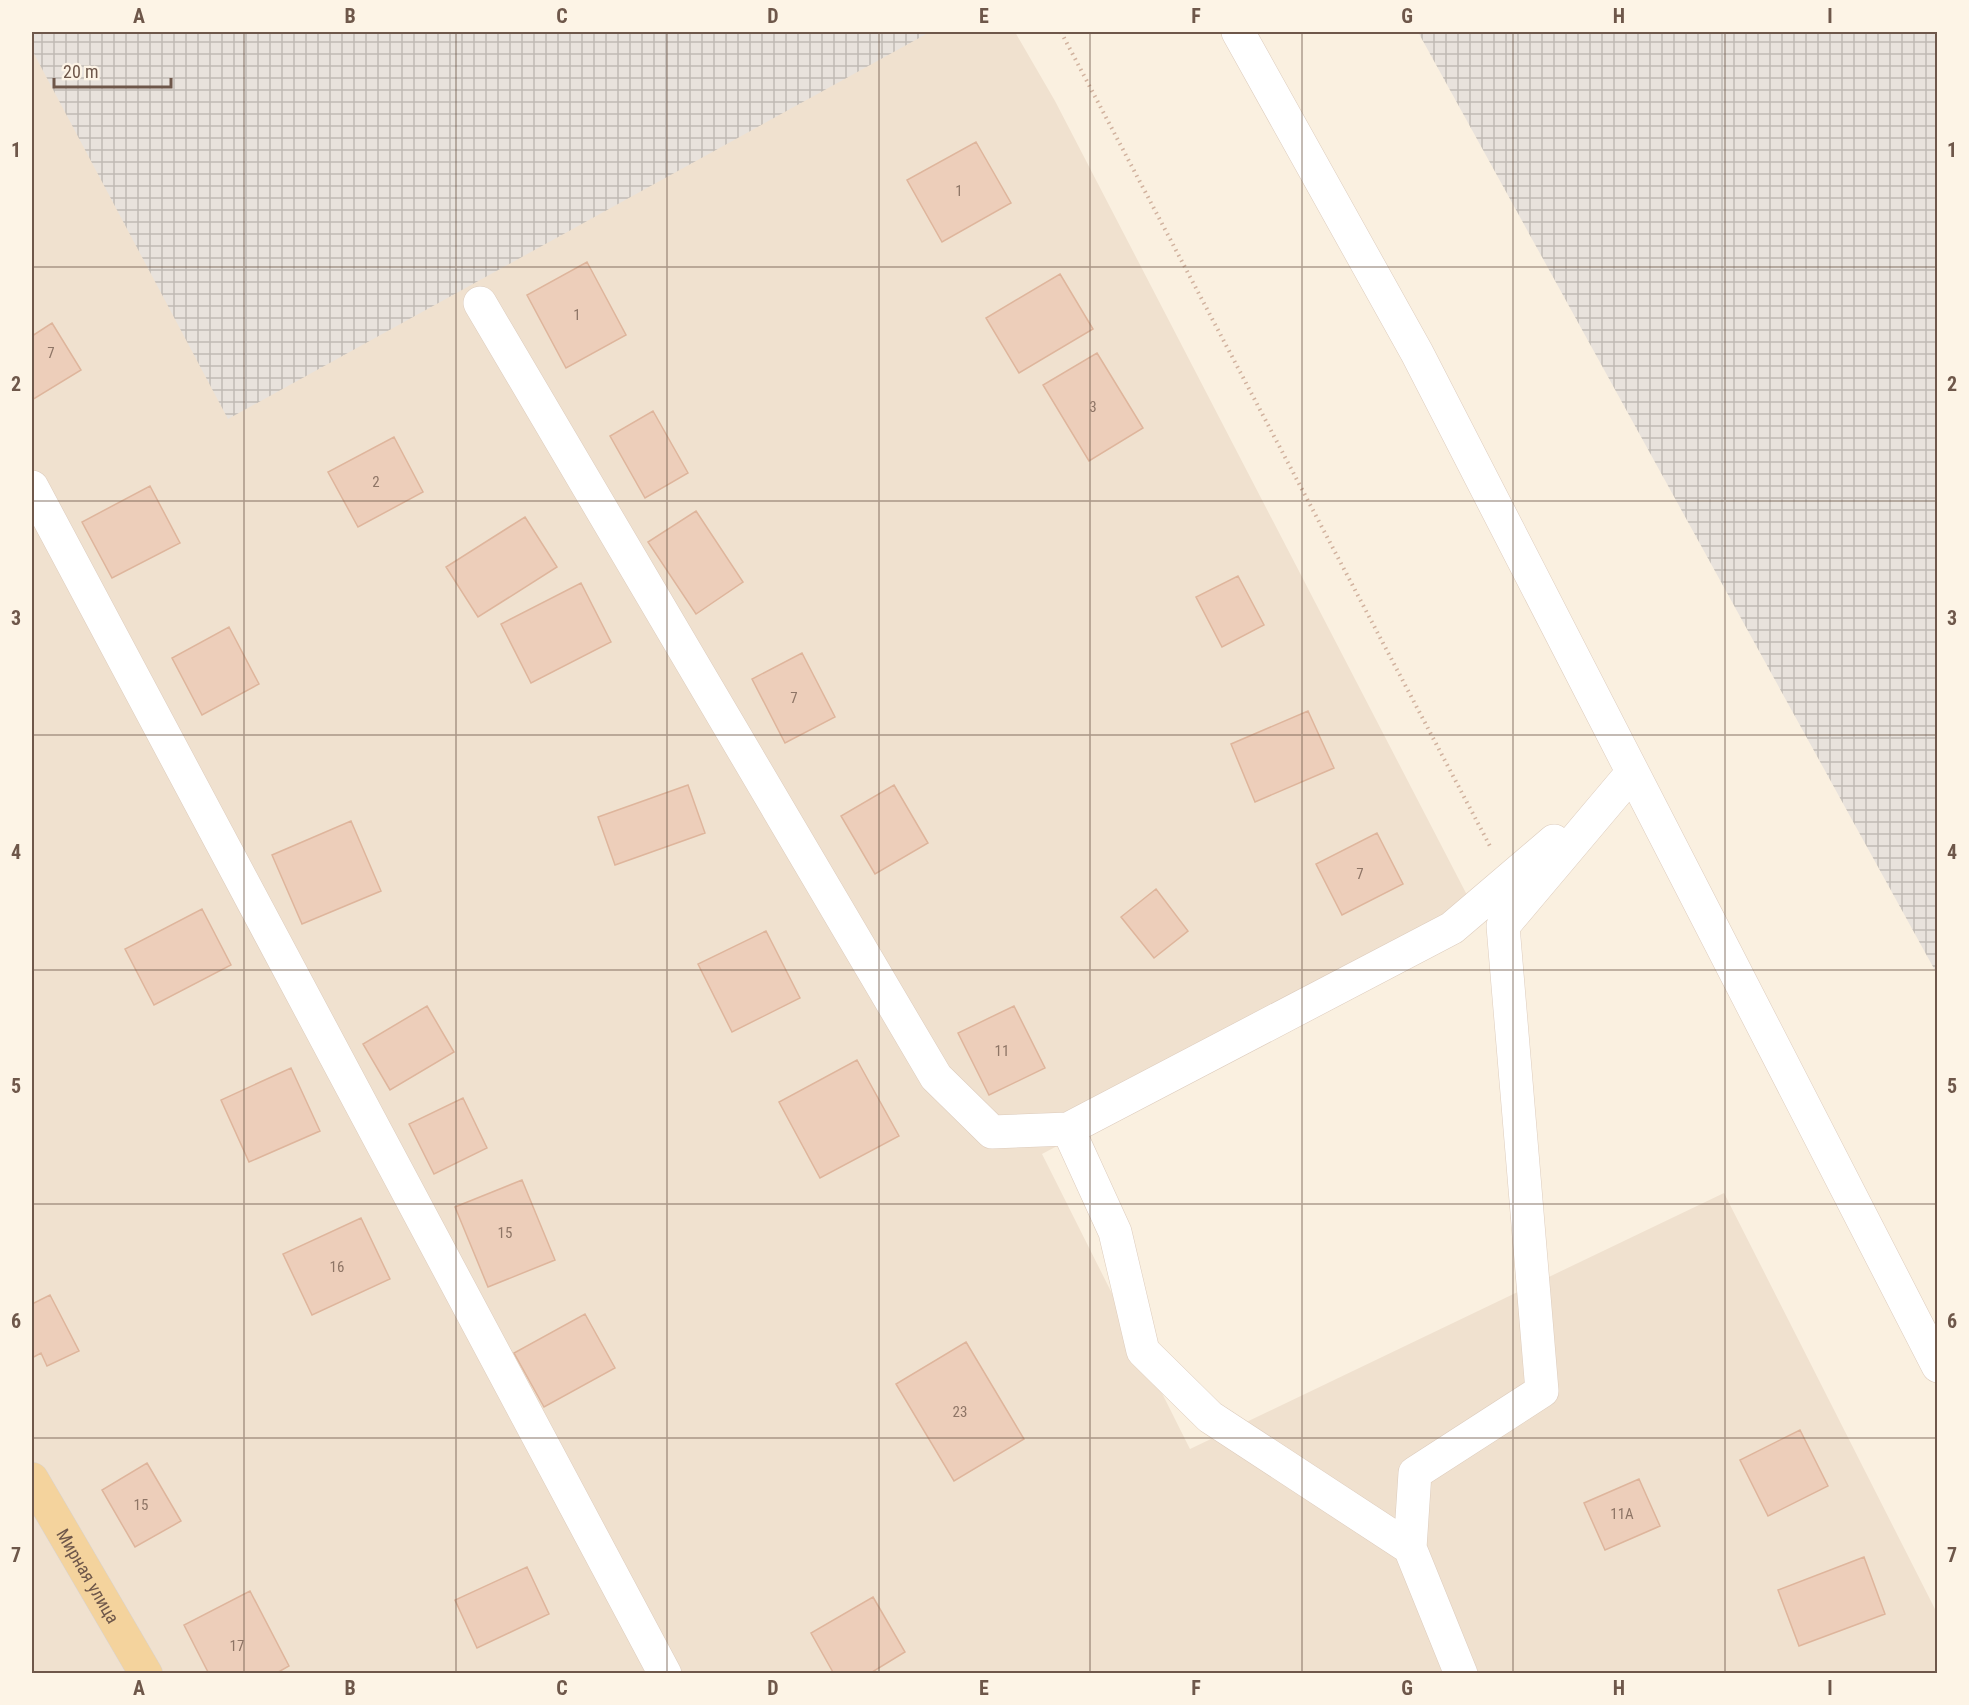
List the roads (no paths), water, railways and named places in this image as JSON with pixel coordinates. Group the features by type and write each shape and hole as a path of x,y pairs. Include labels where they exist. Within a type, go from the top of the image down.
{"main road":[{"name":"Мирная улица","path":"32,1479 146,1674"}],"street":[{"path":"1238,32 1418,353 1938,1366"},
{"path":"480,303 936,1077 992,1132 1068,1129 1452,928 1632,773"},
{"path":"32,487 664,1674"},
{"path":"1461,1674 1410,1548 1415,1473 1542,1391 1503,926 1632,773"},
{"path":"1068,1129 1115,1232 1143,1350 1210,1417 1410,1548"}]}
